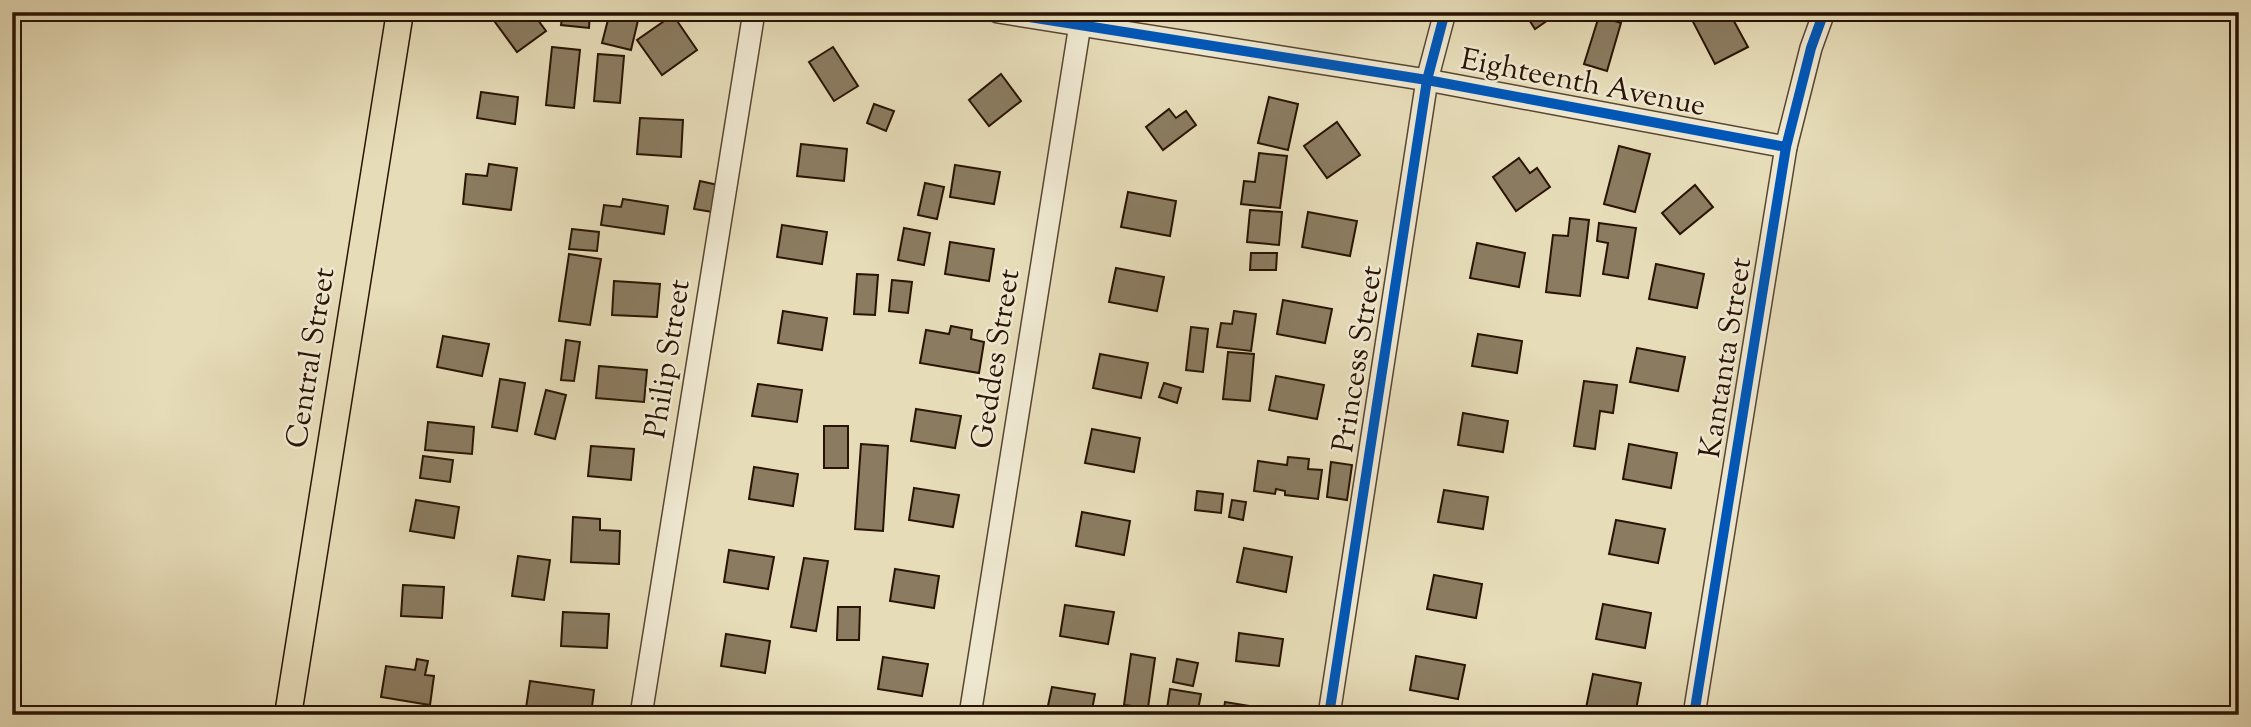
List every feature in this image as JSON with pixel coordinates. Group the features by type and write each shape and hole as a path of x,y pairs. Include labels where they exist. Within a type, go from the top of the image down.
{"main road":[{"name":"Central Street","path":"288,715 400,12"}],"street":[{"name":"Philip Street","path":"641,715 754,12"},
{"name":"Eighteenth Avenue","path":"998,12 1081,18 1786,147"},
{"name":"Princess Street","path":"1329,715 1427,80 1445,12"},
{"name":"Kantanta Street","path":"1694,715 1786,147 1811,47 1824,12"},
{"name":"Geddes Street","path":"970,715 1081,18"}],"building":[{"path":"500,12 532,12 546,31 517,52 492,18"},
{"path":"563,12 590,12 589,28 561,25"},
{"path":"610,12 640,12 631,50 602,43"},
{"path":"1524,12 1552,12 1554,16 1535,29"},
{"path":"1697,12 1729,12 1748,47 1715,64 1690,16"},
{"path":"673,15 697,50 662,75 637,40"},
{"path":"1599,16 1621,23 1607,71 1584,64"},
{"path":"552,47 580,50 574,108 546,105"},
{"path":"833,47 858,86 834,101 809,62"},
{"path":"598,54 624,56 620,103 594,101"},
{"path":"1001,74 1021,101 989,126 969,100"},
{"path":"481,92 518,97 515,124 477,118"},
{"path":"1269,97 1298,104 1288,150 1258,143"},
{"path":"874,104 894,111 886,131 867,123"},
{"path":"1169,109 1176,118 1186,111 1196,125 1163,150 1146,127"},
{"path":"640,118 683,120 681,157 637,154"},
{"path":"1337,122 1360,155 1327,178 1304,146"},
{"path":"801,144 847,149 844,181 797,176"},
{"path":"1619,146 1650,154 1635,212 1604,204"},
{"path":"1259,153 1287,156 1280,208 1241,204 1244,181 1255,182"},
{"path":"1519,158 1530,173 1537,168 1550,187 1516,211 1493,177"},
{"path":"489,164 517,168 511,210 463,204 466,174 487,176"},
{"path":"955,165 1000,172 994,204 950,197"},
{"path":"700,181 718,185 713,212 694,209"},
{"path":"925,183 944,187 937,219 918,215"},
{"path":"1695,185 1713,207 1680,234 1662,213"},
{"path":"1128,192 1176,201 1170,236 1121,227"},
{"path":"623,199 668,206 664,234 601,225 604,205 621,207"},
{"path":"1250,210 1282,212 1279,245 1247,242"},
{"path":"1308,212 1357,221 1350,256 1302,247"},
{"path":"1570,218 1589,220 1580,296 1546,292 1553,235 1568,236"},
{"path":"1599,223 1636,228 1628,278 1603,274 1608,243 1597,241"},
{"path":"782,225 827,232 822,264 777,257"},
{"path":"904,228 930,233 924,265 898,260"},
{"path":"572,229 599,232 597,251 569,249"},
{"path":"950,242 994,249 989,281 945,274"},
{"path":"1477,243 1525,253 1519,287 1470,278"},
{"path":"1251,253 1277,253 1276,270 1250,270"},
{"path":"569,254 601,259 590,325 559,321"},
{"path":"1656,264 1704,274 1697,308 1649,299"},
{"path":"1116,268 1164,277 1157,311 1109,302"},
{"path":"857,274 878,275 875,315 854,314"},
{"path":"892,280 912,282 908,313 889,311"},
{"path":"614,281 660,284 657,317 612,315"},
{"path":"1283,300 1332,309 1325,343 1277,334"},
{"path":"783,311 827,318 822,350 778,343"},
{"path":"1234,311 1256,314 1251,351 1217,347 1221,323 1232,324"},
{"path":"951,326 972,330 971,339 984,342 979,373 920,363 926,330 949,334"},
{"path":"1191,327 1208,329 1203,372 1186,370"},
{"path":"1478,334 1522,341 1517,373 1472,366"},
{"path":"443,336 489,344 482,376 437,367"},
{"path":"566,340 580,342 574,381 561,380"},
{"path":"1637,348 1685,357 1678,391 1630,382"},
{"path":"1228,352 1254,354 1250,401 1223,399"},
{"path":"1100,354 1148,363 1141,398 1093,388"},
{"path":"599,366 647,370 644,402 596,398"},
{"path":"1276,376 1324,385 1317,419 1269,410"},
{"path":"500,379 525,383 517,431 492,427"},
{"path":"1584,381 1617,385 1613,413 1600,411 1595,449 1574,446"},
{"path":"1164,383 1181,388 1177,403 1159,397"},
{"path":"758,384 802,390 797,422 752,416"},
{"path":"546,390 566,395 555,439 535,434"},
{"path":"916,409 961,416 955,448 911,441"},
{"path":"1463,413 1508,421 1503,452 1458,445"},
{"path":"428,422 474,427 472,454 425,450"},
{"path":"824,426 848,426 848,468 824,468"},
{"path":"1092,429 1140,438 1134,472 1085,463"},
{"path":"861,444 888,446 883,531 855,529"},
{"path":"1629,444 1677,453 1671,488 1623,479"},
{"path":"591,446 634,449 631,480 588,476"},
{"path":"423,456 453,460 450,482 420,478"},
{"path":"1288,457 1309,459 1308,469 1322,470 1318,499 1285,495 1285,491 1276,489 1275,494 1254,491 1258,461 1287,465"},
{"path":"1331,462 1352,465 1347,500 1327,497"},
{"path":"754,467 798,474 793,506 749,499"},
{"path":"914,488 959,495 953,527 909,520"},
{"path":"1444,490 1488,497 1483,529 1438,522"},
{"path":"1197,491 1223,494 1221,513 1195,510"},
{"path":"416,500 459,507 454,538 410,531"},
{"path":"1232,500 1246,502 1243,520 1229,517"},
{"path":"1082,512 1130,521 1124,555 1076,546"},
{"path":"573,517 600,519 600,530 620,531 619,564 571,562"},
{"path":"1616,520 1665,529 1658,563 1609,554"},
{"path":"1244,548 1292,557 1286,592 1237,582"},
{"path":"729,550 774,557 768,589 724,582"},
{"path":"518,556 550,560 544,600 512,596"},
{"path":"804,558 828,561 816,631 791,627"},
{"path":"895,569 939,576 934,608 890,601"},
{"path":"1434,575 1482,584 1476,618 1427,609"},
{"path":"403,585 444,587 442,618 401,616"},
{"path":"1603,604 1651,613 1645,648 1596,639"},
{"path":"1065,605 1114,612 1108,644 1060,636"},
{"path":"838,607 860,607 859,640 837,640"},
{"path":"563,612 609,614 607,648 561,646"},
{"path":"1239,633 1283,639 1279,666 1236,661"},
{"path":"726,634 770,641 765,673 721,666"},
{"path":"1131,654 1155,658 1148,708 1124,705"},
{"path":"1416,656 1465,665 1458,699 1410,690"},
{"path":"883,657 928,664 922,696 878,689"},
{"path":"417,659 428,661 425,675 434,676 430,705 381,697 386,666 415,670"},
{"path":"1177,659 1198,663 1193,686 1173,682"},
{"path":"1593,674 1641,683 1635,715 1619,715 1586,708"},
{"path":"530,681 594,690 591,715 525,715"},
{"path":"1052,687 1095,694 1091,715 1046,715"},
{"path":"1170,689 1201,694 1197,715 1166,715"},
{"path":"1225,702 1262,708 1260,715 1223,715"}],"cycle path":[{"path":"998,12 1427,80 1786,147"},
{"path":"1329,715 1427,80 1445,12"},
{"path":"1694,715 1786,147 1811,48 1824,12"}]}
